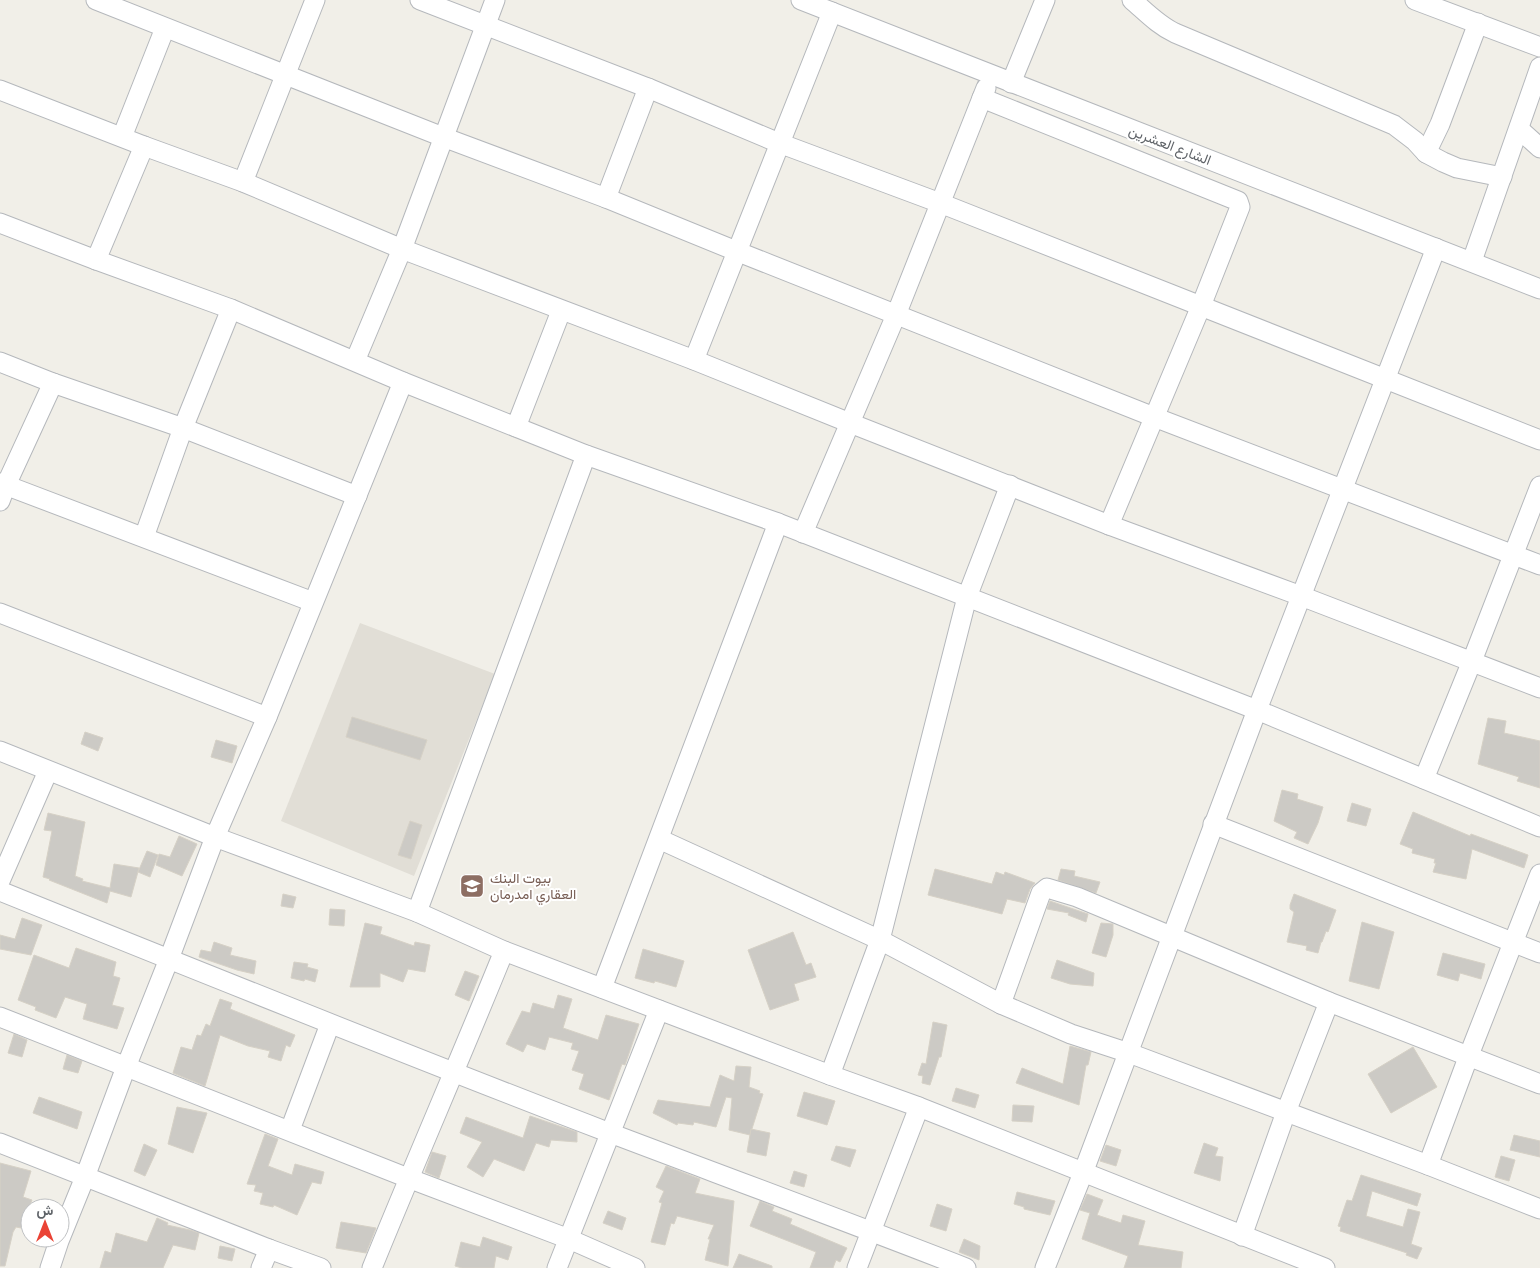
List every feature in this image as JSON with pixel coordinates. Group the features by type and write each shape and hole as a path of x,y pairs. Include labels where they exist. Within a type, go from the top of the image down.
{"street":[{"path":"96,0 443,137 606,198 1154,417 1540,565"},
{"path":"242,182 315,0"},
{"path":"420,0 648,88 779,143 940,203 1540,440"},
{"path":"355,361 402,249 496,0"},
{"name":"الشارع العشرين","path":"801,0 1540,289"},
{"path":"1132,0 1164,28 1394,125 1415,141 1426,153 1457,168 1502,177"},
{"path":"1416,0 1540,47"},
{"path":"1011,83 1039,2"},
{"path":"694,360 832,12"},
{"path":"1426,153 1440,124 1478,24"},
{"path":"122,137 165,28"},
{"path":"1472,261 1540,67"},
{"path":"803,533 896,315 991,75"},
{"path":"606,198 648,88"},
{"path":"0,90 242,182 402,249 694,360 850,424 1109,525 1301,596 1540,688"},
{"path":"982,98 1238,201 1240,207 1201,306 1109,525"},
{"path":"1519,129 1540,148"},
{"path":"96,260 144,146"},
{"path":"0,223 231,309 586,456 778,523 1257,710 1540,827"},
{"path":"1045,1268 1129,1053 1213,824 1436,248"},
{"path":"144,538 183,428 231,309"},
{"path":"516,427 561,311"},
{"path":"0,362 53,383 183,428 357,496"},
{"path":"50,1268 215,837 267,717 404,382"},
{"path":"53,383 2,489 144,538 313,602"},
{"path":"417,912 586,456"},
{"path":"830,1075 880,940 967,597 1010,485"},
{"path":"1424,779 1540,486"},
{"path":"602,988 778,523"},
{"path":"0,613 267,717"},
{"path":"0,751 215,837 417,912 504,951 919,1107 1325,1268"},
{"path":"0,881 48,771"},
{"path":"1213,824 1540,953"},
{"path":"659,839 880,940 1001,1004 1071,1034 1129,1053 1540,1209"},
{"path":"1428,1165 1540,874"},
{"path":"1001,1004 1041,894 1047,888 1077,897 1329,1002 1540,1084"},
{"path":"0,891 330,1024 966,1268"},
{"path":"372,1268 504,951"},
{"path":"1242,1236 1286,1112 1329,1002"},
{"path":"557,1268 659,1010"},
{"path":"0,1017 408,1178 569,1239 635,1268"},
{"path":"290,1130 330,1024"},
{"path":"857,1268 919,1107"},
{"path":"0,1143 321,1268"},
{"path":"261,1268 269,1249"}],"shaded area":[{"path":"360,623 495,674 414,876 281,821"}],"building":[{"path":"352,717 427,740 420,760 346,737"},
{"path":"1488,718 1506,721 1504,733 1540,741 1540,788 1517,781 1519,777 1478,764"},
{"path":"85,732 103,738 98,751 81,744"},
{"path":"216,740 237,746 232,763 211,757"},
{"path":"1282,790 1298,794 1297,799 1323,807 1308,844 1294,838 1297,832 1274,821"},
{"path":"1352,803 1371,809 1366,826 1347,821"},
{"path":"1413,812 1470,836 1471,834 1528,855 1524,868 1472,849 1466,879 1433,872 1436,863 1434,863 1435,859 1412,853 1413,849 1400,844"},
{"path":"48,813 85,822 75,876 83,879 82,881 110,888 114,864 139,868 131,897 110,891 107,903 43,877 52,831 44,830"},
{"path":"410,821 422,825 411,859 398,855"},
{"path":"179,836 197,844 182,876 156,865 159,854 170,857"},
{"path":"147,851 158,855 150,877 138,872"},
{"path":"935,869 992,884 996,872 1004,875 1005,872 1035,883 1030,889 1025,903 1007,899 1002,914 928,895"},
{"path":"1061,869 1075,871 1074,876 1100,882 1096,893 1058,880"},
{"path":"283,894 296,897 293,908 281,906"},
{"path":"1294,894 1336,910 1318,953 1306,950 1307,946 1287,942 1294,912 1290,909 1290,905"},
{"path":"1050,901 1088,914 1086,922 1068,915 1069,913 1047,909"},
{"path":"330,909 345,910 344,926 329,925"},
{"path":"22,918 42,925 31,955 0,949 0,935 15,939"},
{"path":"1362,922 1394,932 1379,989 1349,981"},
{"path":"365,923 382,927 380,934 414,946 415,942 430,945 425,972 408,969 403,982 380,973 380,987 350,987"},
{"path":"1101,923 1113,924 1113,935 1106,957 1092,953"},
{"path":"793,932 806,965 811,963 816,977 794,984 799,1000 770,1010 748,950"},
{"path":"214,942 232,948 230,955 256,961 254,974 199,957 201,950 211,952"},
{"path":"76,948 116,962 113,976 120,978 112,1005 124,1008 117,1029 83,1019 87,1004 65,997 56,1018 35,1010 36,1007 18,1000 34,955 69,968"},
{"path":"643,949 684,961 676,987 635,978"},
{"path":"1443,953 1485,964 1481,979 1460,973 1458,981 1437,975"},
{"path":"1057,960 1094,973 1093,986 1070,984 1051,978"},
{"path":"294,962 308,964 307,967 318,970 315,982 291,978"},
{"path":"465,971 479,976 469,1001 455,995"},
{"path":"558,995 572,999 563,1028 598,1040 606,1015 639,1024 625,1065 622,1064 609,1100 579,1089 584,1074 572,1070 579,1051 571,1049 573,1043 549,1037 545,1050 527,1044 523,1052 506,1044 522,1011 530,1013 533,1003 554,1009"},
{"path":"220,999 232,1003 230,1009 295,1035 290,1047 286,1045 281,1061 268,1057 270,1051 248,1046 220,1035 205,1086 173,1073 181,1047 192,1050 197,1035 201,1036 206,1024 210,1026"},
{"path":"933,1022 947,1025 941,1057 939,1057 930,1085 922,1083 923,1076 918,1075 922,1063 926,1064"},
{"path":"14,1034 27,1040 22,1057 8,1053"},
{"path":"1070,1046 1091,1052 1088,1065 1086,1065 1079,1105 1016,1083 1022,1068 1063,1084"},
{"path":"1413,1047 1437,1087 1391,1113 1368,1074"},
{"path":"67,1055 82,1061 78,1073 63,1069"},
{"path":"736,1066 751,1067 749,1087 763,1094 750,1135 729,1130 732,1098 726,1097 716,1127 694,1122 693,1125 678,1123 677,1125 653,1113 658,1100 710,1107 720,1075 734,1081"},
{"path":"956,1088 979,1095 975,1108 952,1101"},
{"path":"804,1092 835,1101 827,1125 797,1116"},
{"path":"39,1097 82,1112 77,1129 33,1113"},
{"path":"1013,1105 1034,1106 1032,1122 1012,1121"},
{"path":"177,1107 207,1113 193,1153 168,1144"},
{"path":"530,1116 577,1132 577,1142 551,1140 549,1147 536,1143 524,1171 494,1159 483,1177 467,1167 482,1142 460,1133 466,1117 523,1138"},
{"path":"751,1129 770,1133 766,1156 747,1152"},
{"path":"265,1134 278,1139 268,1166 292,1175 295,1164 324,1172 321,1184 312,1182 297,1215 274,1205 273,1207 260,1204 263,1193 254,1191 256,1185 247,1184"},
{"path":"1514,1135 1540,1141 1540,1157 1510,1150"},
{"path":"1204,1143 1218,1148 1215,1156 1223,1157 1220,1181 1194,1173"},
{"path":"144,1144 157,1150 145,1176 134,1171"},
{"path":"1106,1145 1121,1150 1116,1166 1100,1161"},
{"path":"836,1146 856,1150 850,1167 831,1160"},
{"path":"432,1152 446,1156 439,1178 425,1172"},
{"path":"1501,1156 1515,1160 1509,1181 1495,1177"},
{"path":"0,1163 31,1171 23,1197 26,1198 20,1198 20,1228 16,1227 13,1232 5,1266 0,1266"},
{"path":"666,1166 700,1179 695,1193 734,1201 728,1266 705,1260 710,1239 708,1239 714,1225 677,1216 674,1224 671,1223 665,1245 651,1242 662,1203 659,1202 664,1191 656,1187"},
{"path":"794,1171 807,1175 804,1187 790,1183"},
{"path":"1361,1175 1421,1194 1417,1206 1372,1191 1366,1216 1403,1227 1408,1209 1420,1212 1411,1244 1422,1248 1417,1259 1406,1255 1407,1253 1340,1231 1341,1227 1338,1226 1347,1200 1352,1201"},
{"path":"1017,1192 1055,1201 1050,1215 1024,1209 1024,1207 1014,1204"},
{"path":"1087,1194 1103,1200 1097,1215 1121,1223 1123,1215 1145,1221 1138,1245 1183,1252 1181,1268 1124,1268 1128,1256 1082,1239 1090,1213 1080,1210"},
{"path":"760,1201 774,1207 772,1211 792,1219 790,1224 847,1248 840,1262 836,1260 833,1268 810,1268 816,1252 750,1226"},
{"path":"937,1204 952,1209 946,1231 930,1226"},
{"path":"608,1211 626,1218 622,1230 603,1223"},
{"path":"157,1218 168,1223 167,1225 199,1233 195,1250 173,1245 163,1268 100,1268 105,1251 111,1253 116,1233 147,1242"},
{"path":"341,1222 376,1228 366,1253 336,1248"},
{"path":"483,1237 512,1247 508,1260 496,1256 494,1268 462,1268 455,1266 461,1242 480,1247"},
{"path":"964,1239 980,1246 979,1260 959,1252"},
{"path":"220,1246 235,1249 232,1261 218,1258"},
{"path":"739,1254 772,1266 772,1268 733,1268"}],"place":[{"name":"بيوت البنك العقاري امدرمان","path":"472,886"}]}
